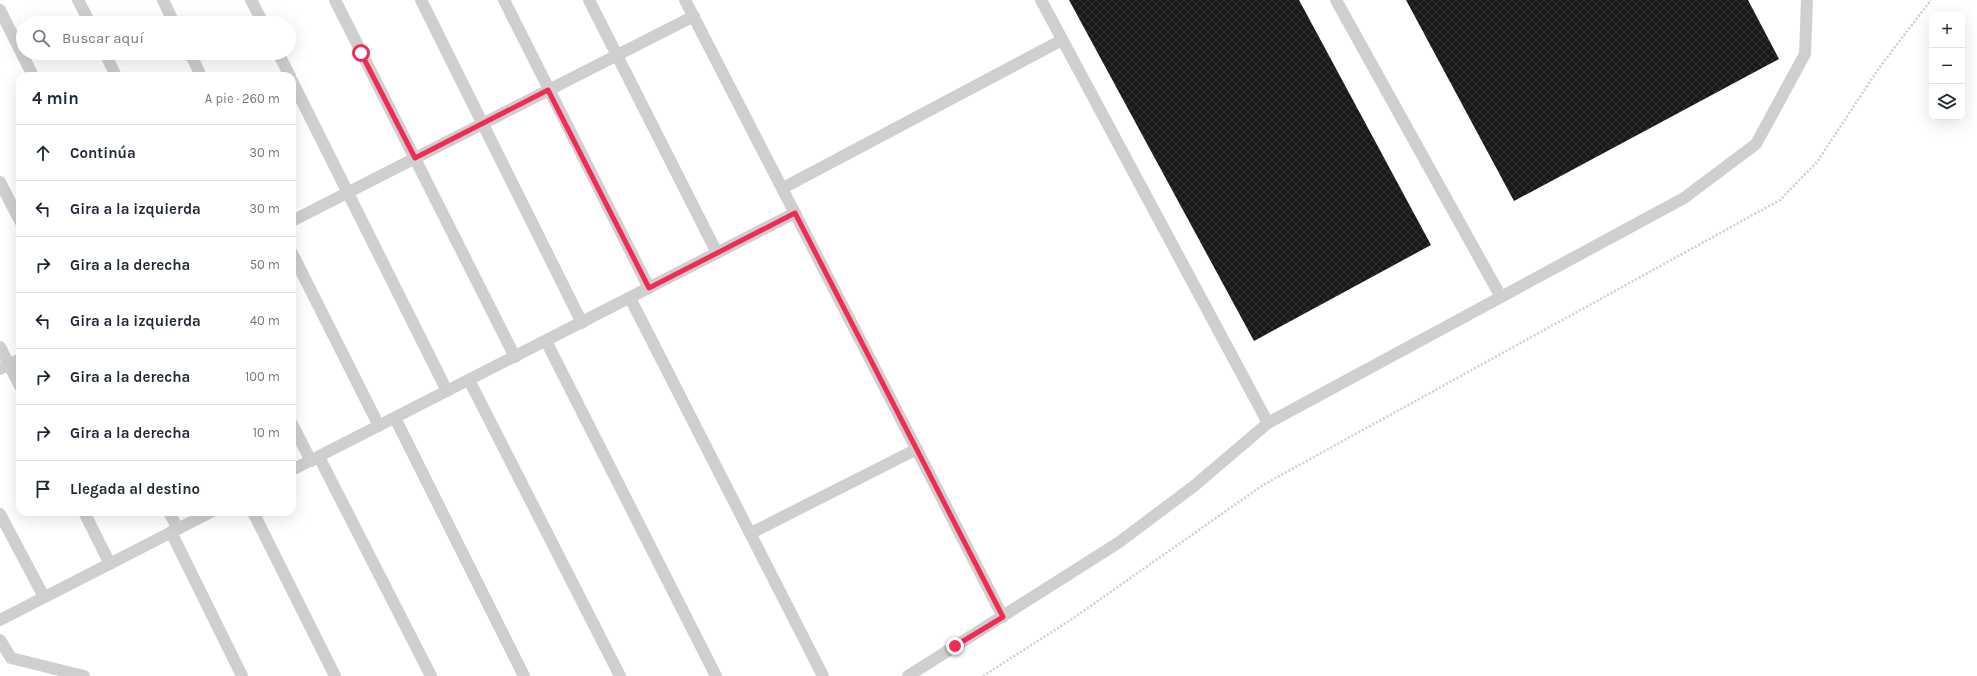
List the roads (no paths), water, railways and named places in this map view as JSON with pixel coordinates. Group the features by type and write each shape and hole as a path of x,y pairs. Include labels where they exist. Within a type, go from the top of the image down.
{"lane":[{"path":"78,0 86,16"},
{"path":"162,0 170,16"},
{"path":"251,0 259,16"},
{"path":"334,0 515,357"},
{"path":"421,0 582,323"},
{"path":"504,0 649,288"},
{"path":"589,0 717,253"},
{"path":"685,0 1003,617"},
{"path":"1041,0 1268,423"},
{"path":"1336,0 1501,297"},
{"path":"908,676 1118,543 1194,486 1268,423 1684,198 1756,144 1805,54 1807,0"},
{"path":"0,10 16,42"},
{"path":"296,219 694,16"},
{"path":"782,188 1062,40"},
{"path":"25,60 31,72"},
{"path":"108,60 114,72"},
{"path":"193,60 199,72"},
{"path":"282,60 288,72"},
{"path":"296,88 447,391"},
{"path":"0,182 16,213"},
{"path":"296,468 795,213"},
{"path":"296,262 379,426"},
{"path":"630,298 823,676"},
{"path":"546,341 716,676"},
{"path":"0,347 16,377"},
{"path":"469,380 620,676"},
{"path":"395,418 524,676"},
{"path":"296,430 315,459 431,676"},
{"path":"751,533 917,449"},
{"path":"0,514 44,597"},
{"path":"86,516 110,564"},
{"path":"170,516 175,531 242,676"},
{"path":"0,620 203,516"},
{"path":"255,516 335,676"},
{"path":"0,640 11,658 84,676"}]}
